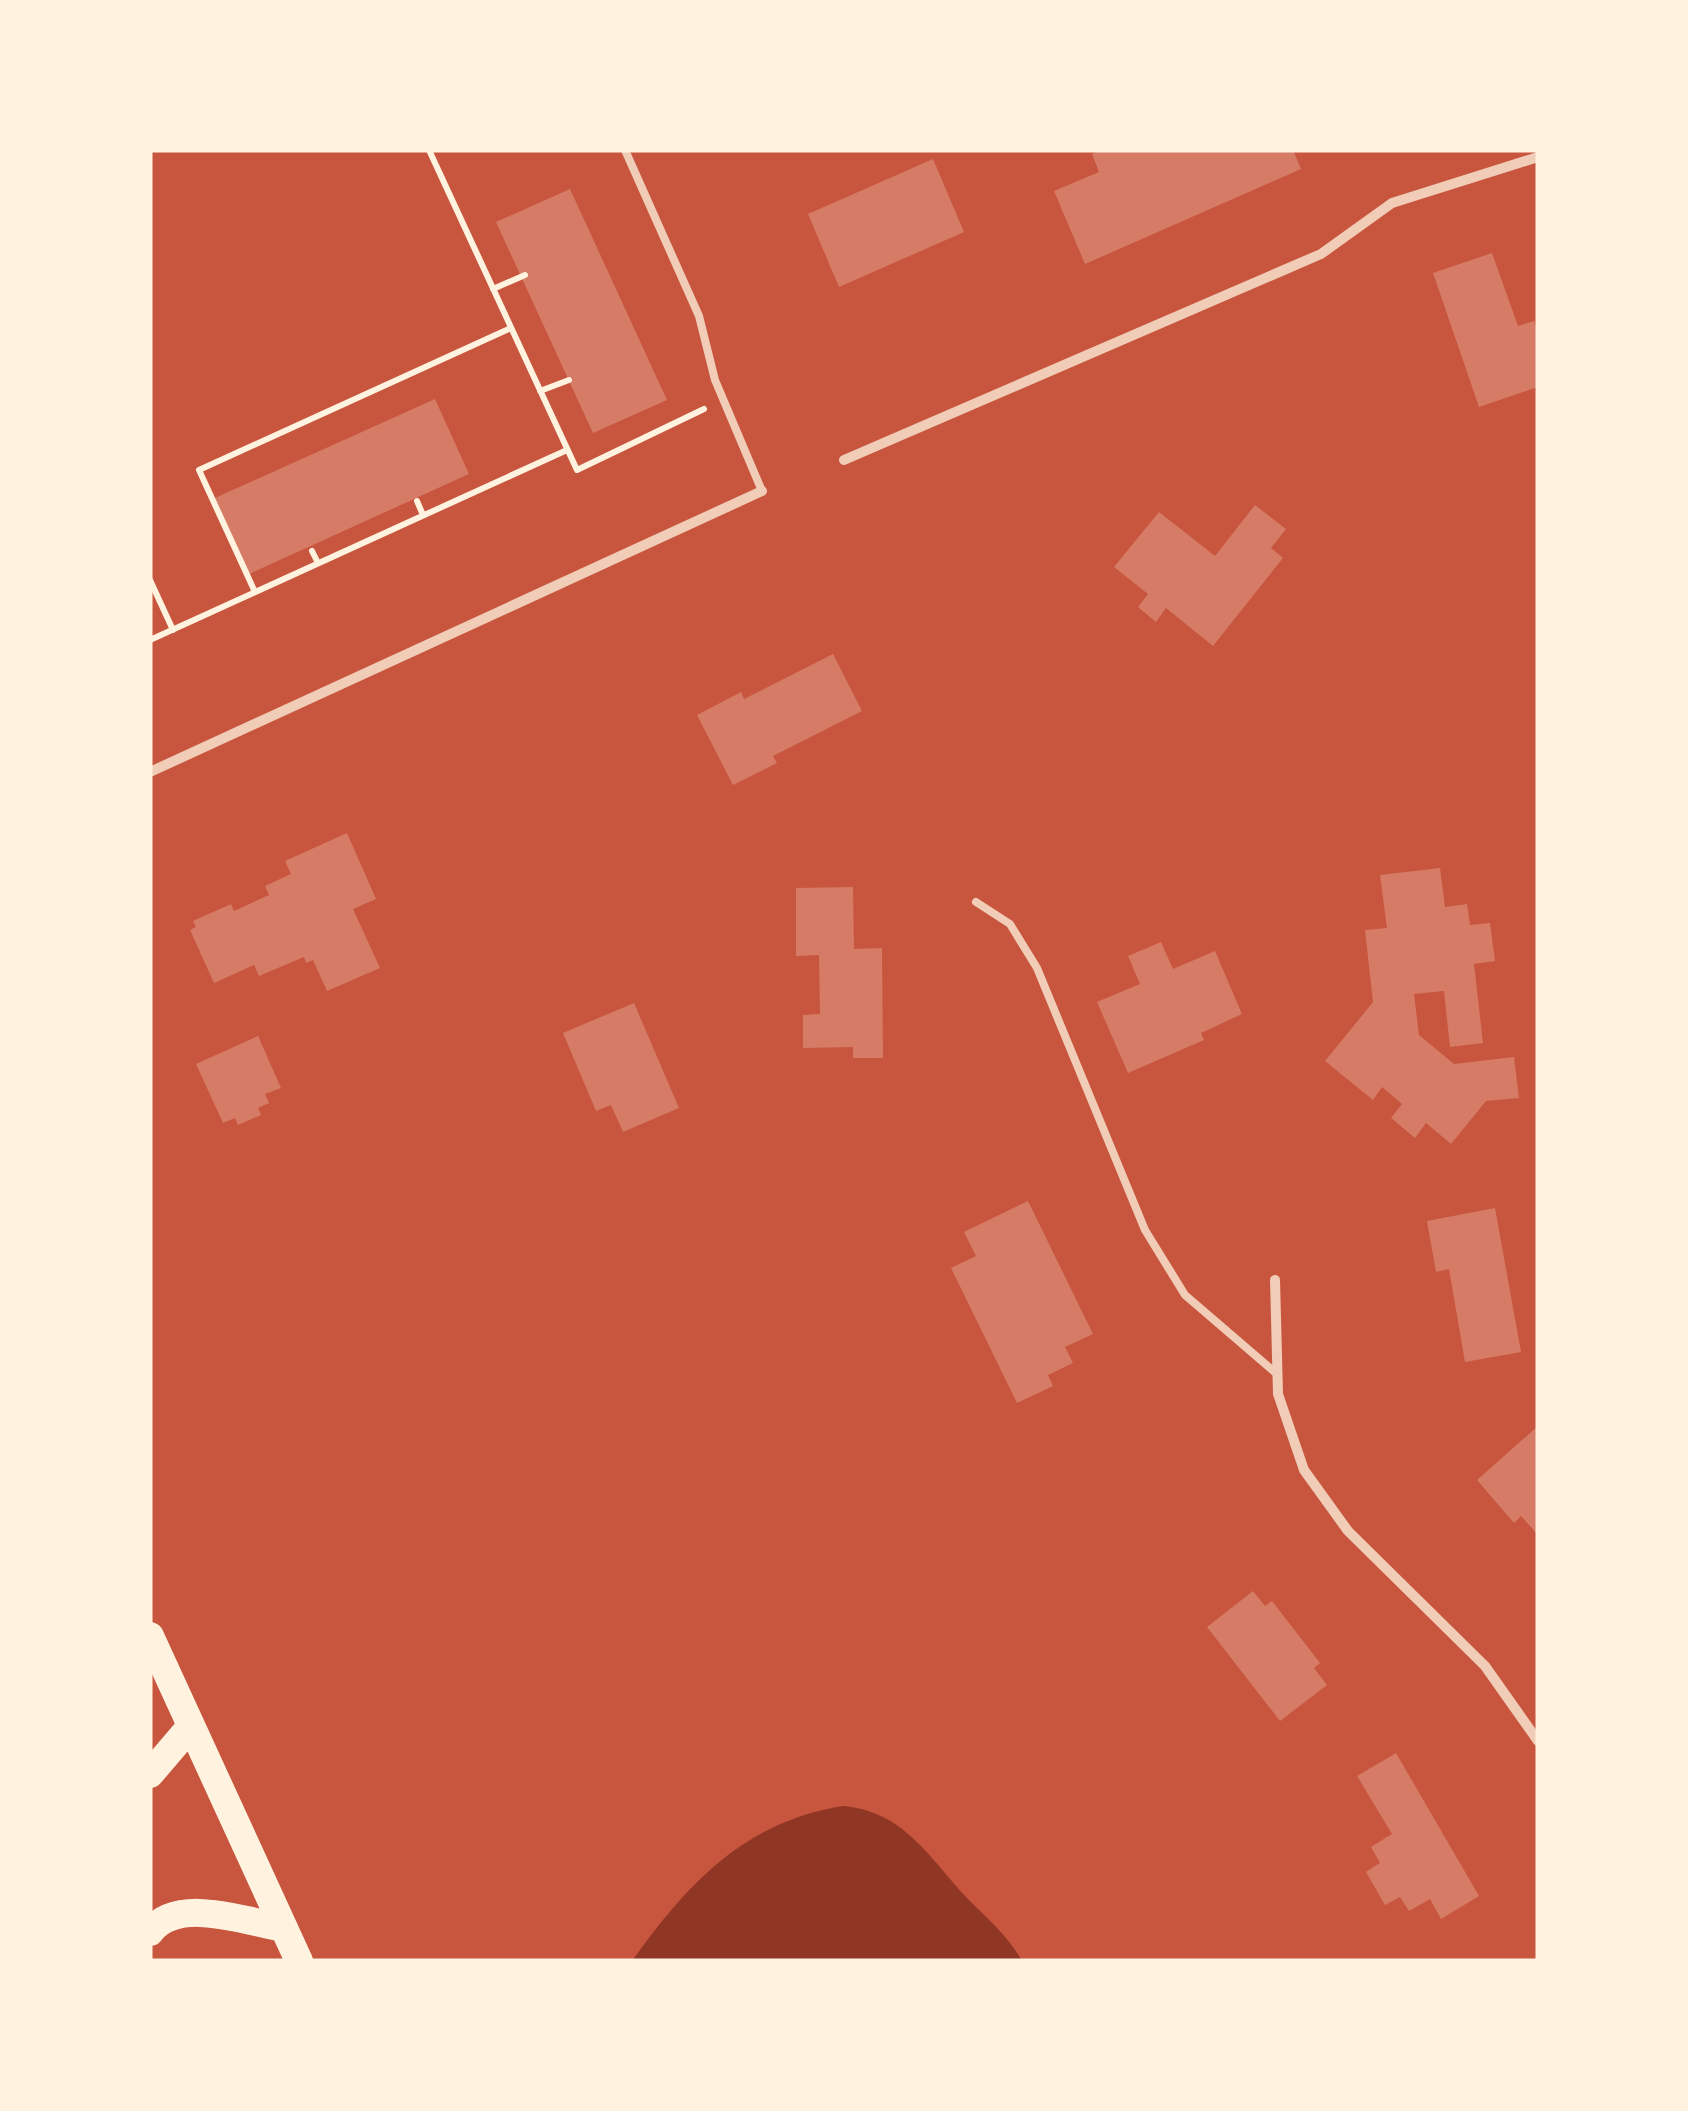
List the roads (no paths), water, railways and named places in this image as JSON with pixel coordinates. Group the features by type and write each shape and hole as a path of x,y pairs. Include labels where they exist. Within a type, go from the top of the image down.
{"highway":[{"path":"150,1636 299,1961"},
{"path":"150,1774 191,1726"},
{"path":"150,1932 172,1916 191,1912 284,1928"}],"street":[{"path":"844,460 1320,254 1392,203 1538,157"},
{"path":"150,772 762,492"},
{"path":"1275,1280 1278,1394 1304,1470 1348,1530 1486,1666 1538,1740"}],"lane":[{"path":"624,150 699,316 715,380 762,492"},
{"path":"976,902 1010,924 1038,968 1145,1230 1185,1295 1277,1374"}]}
